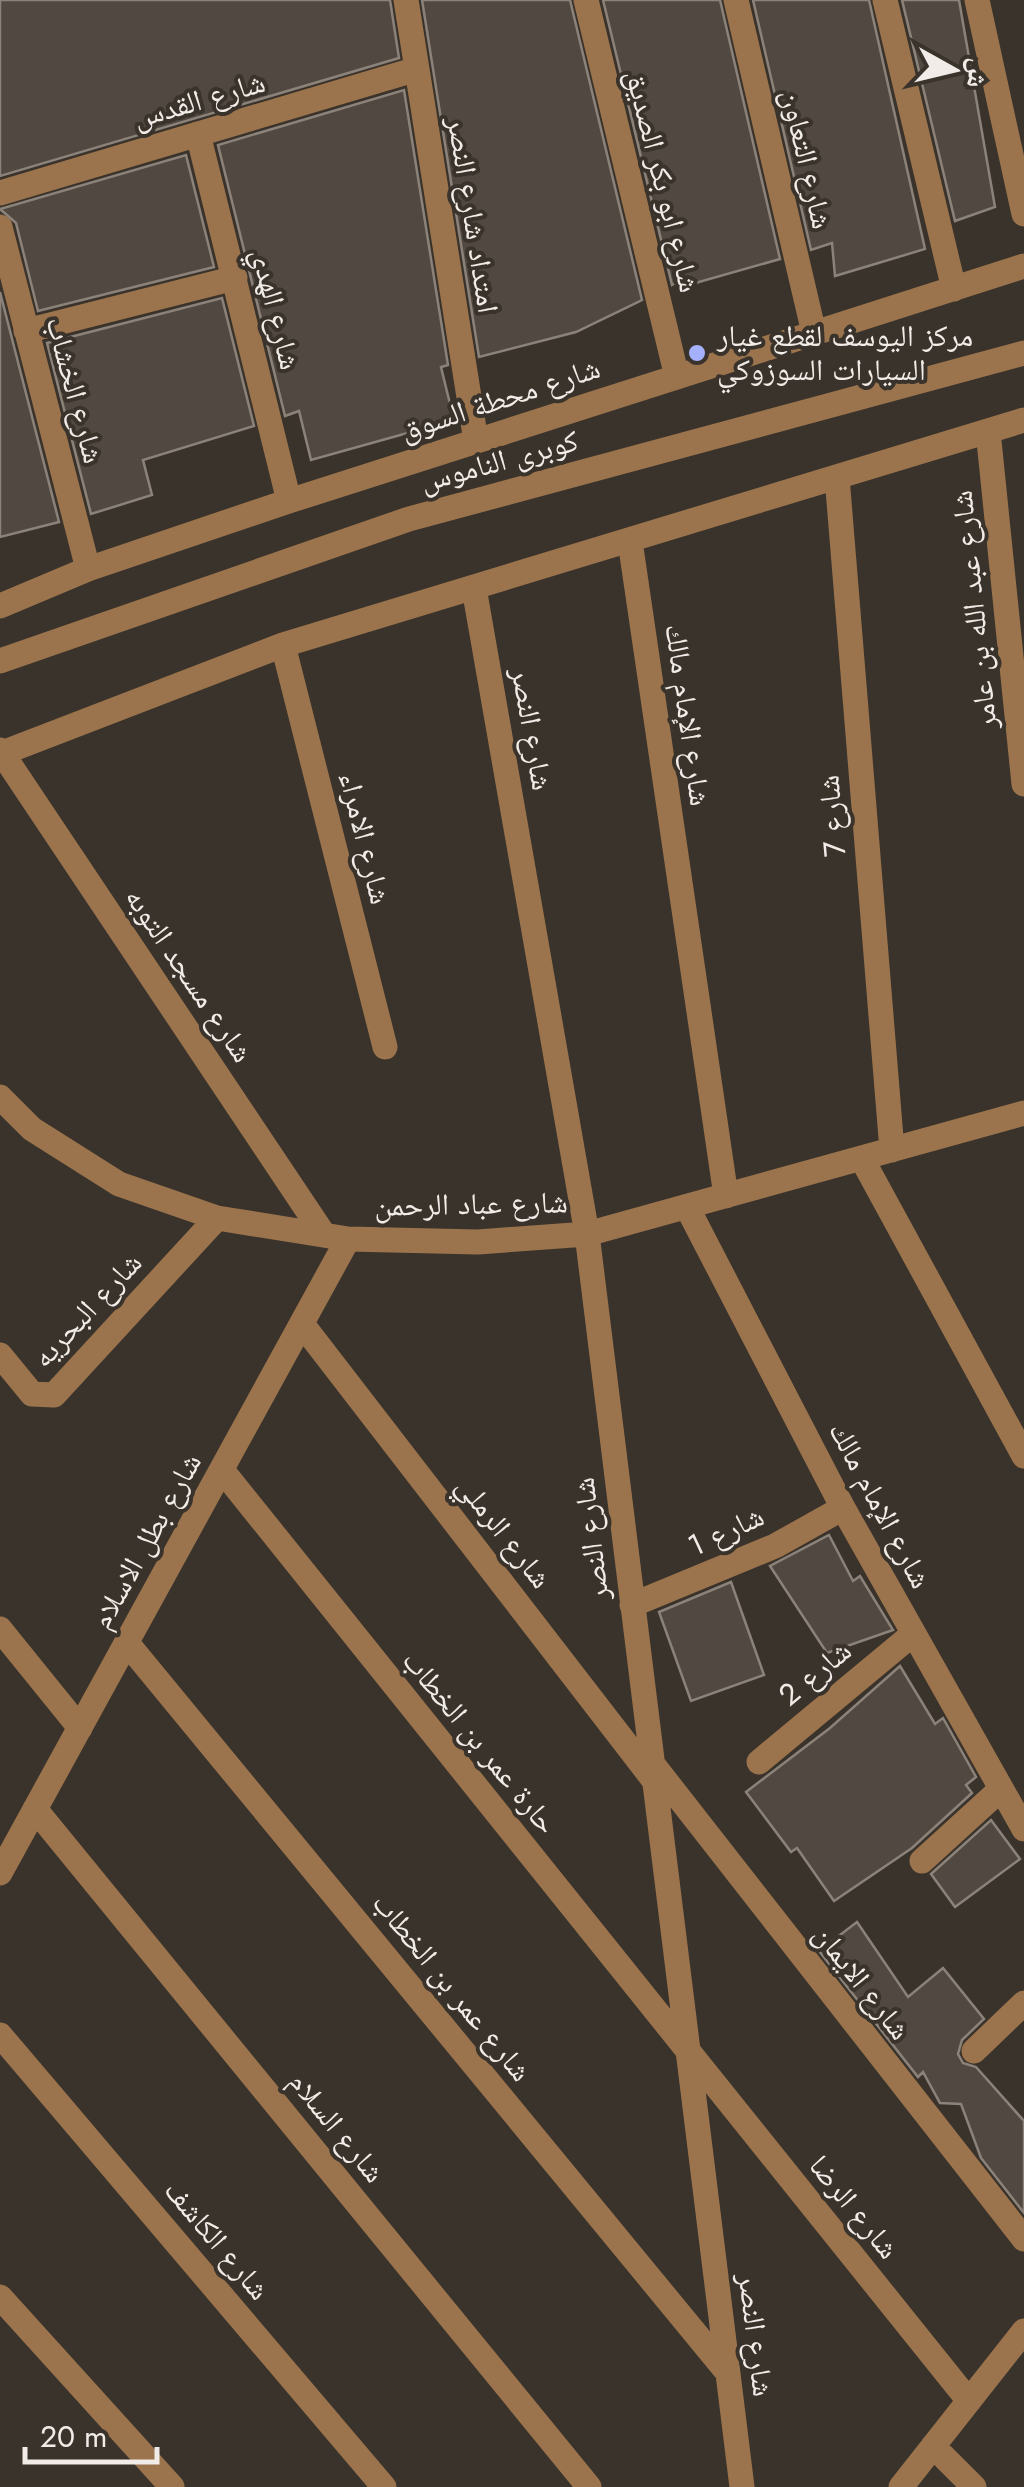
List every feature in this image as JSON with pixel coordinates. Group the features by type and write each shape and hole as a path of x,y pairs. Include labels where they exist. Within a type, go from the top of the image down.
{"street":[{"name":"امتداد شارع النصر","path":"406,0 476,441"},
{"name":"شارع ابو بكر الصديق","path":"586,0 677,377"},
{"name":"شارع التعاون","path":"736,0 814,333"},
{"path":"885,0 954,288"},
{"path":"977,0 1024,214"},
{"name":"شارع القدس","path":"0,192 417,69"},
{"name":"شارع الهدي","path":"198,134 290,500"},
{"name":"شارع الخشاب","path":"0,227 88,568"},
{"name":"شارع محطة السوق","path":"0,606 88,568 290,500 1024,266"},
{"path":"26,332 235,278"},
{"name":"كوبرى الناموس","path":"0,661 409,520 1024,354"},
{"path":"1,753 282,645 1024,420"},
{"name":"شارع عبد الله بن عامر","path":"988,430 1024,784"},
{"name":"شارع 7","path":"837,478 892,1150"},
{"name":"شارع الإمام مالك","path":"630,541 726,1196"},
{"name":"شارع النصر","path":"474,588 587,1234 742,2487"},
{"name":"شارع الامراء","path":"282,645 385,1047"},
{"name":"شارع مسجد التوبه","path":"1,753 336,1237"},
{"name":"شارع عباد الرحمن","path":"0,1098 32,1129 119,1184 217,1218 336,1237 478,1242 587,1234 1024,1113"},
{"path":"862,1158 1024,1456"},
{"name":"شارع الإمام مالك","path":"687,1206 843,1508 1024,1830"},
{"name":"شارع البحريه","path":"0,1355 32,1394 54,1395 217,1218"},
{"name":"شارع بطل الاسلام","path":"0,1874 302,1324 336,1237"},
{"name":"شارع الرملي","path":"302,1324 652,1771"},
{"name":"حارة عمر بن الخطاب","path":"222,1470 688,2054"},
{"name":"شارع 1","path":"632,1605 775,1546 843,1508"},
{"path":"0,1629 80,1728"},
{"name":"شارع 2","path":"759,1762 913,1634"},
{"name":"شارع عمر بن الخطاب","path":"127,1643 728,2373"},
{"name":"شارع الايمان","path":"652,1771 1024,2239"},
{"path":"922,1862 1001,1788"},
{"name":"شارع السلام","path":"36,1809 589,2487"},
{"path":"974,2051 1024,2003"},
{"name":"شارع الكاشف","path":"0,2035 384,2487"},
{"name":"شارع الرضا","path":"688,2054 968,2401"},
{"path":"0,2297 172,2487"},
{"path":"901,2487 1024,2332"},
{"path":"933,2446 974,2487"}],"building":[{"path":"0,0 390,0 399,58 0,176"},
{"path":"422,0 570,0 642,300 576,332 479,357"},
{"path":"603,0 720,0 780,259 692,284 689,276 672,285"},
{"path":"753,0 869,0 925,249 835,276 832,243 811,250"},
{"path":"902,0 959,0 995,207 955,221"},
{"path":"404,90 448,365 441,367 454,420 311,460 299,411 285,416 218,145"},
{"path":"186,155 214,267 38,311 16,223 0,209"},
{"path":"0,292 59,522 0,537"},
{"path":"222,298 254,426 143,460 152,495 91,514 47,343"},
{"path":"829,1535 853,1581 860,1576 893,1630 827,1653 770,1566"},
{"path":"731,1582 764,1675 691,1701 659,1612"},
{"path":"900,1666 935,1724 943,1718 976,1777 966,1785 972,1793 912,1848 834,1901 797,1848 791,1852 746,1792 830,1728"},
{"path":"991,1820 1020,1859 955,1907 931,1874"},
{"path":"857,1922 908,1997 943,1968 984,2019 962,2040 958,2054 963,2063 976,2067 1024,2121 1024,2213 981,2158 961,2104 940,2103 923,2072 918,2077 819,1951"}],"place":[{"name":"مركز اليوسف لقطع غيار السيارات السوزوكي","path":"697,353"}]}
